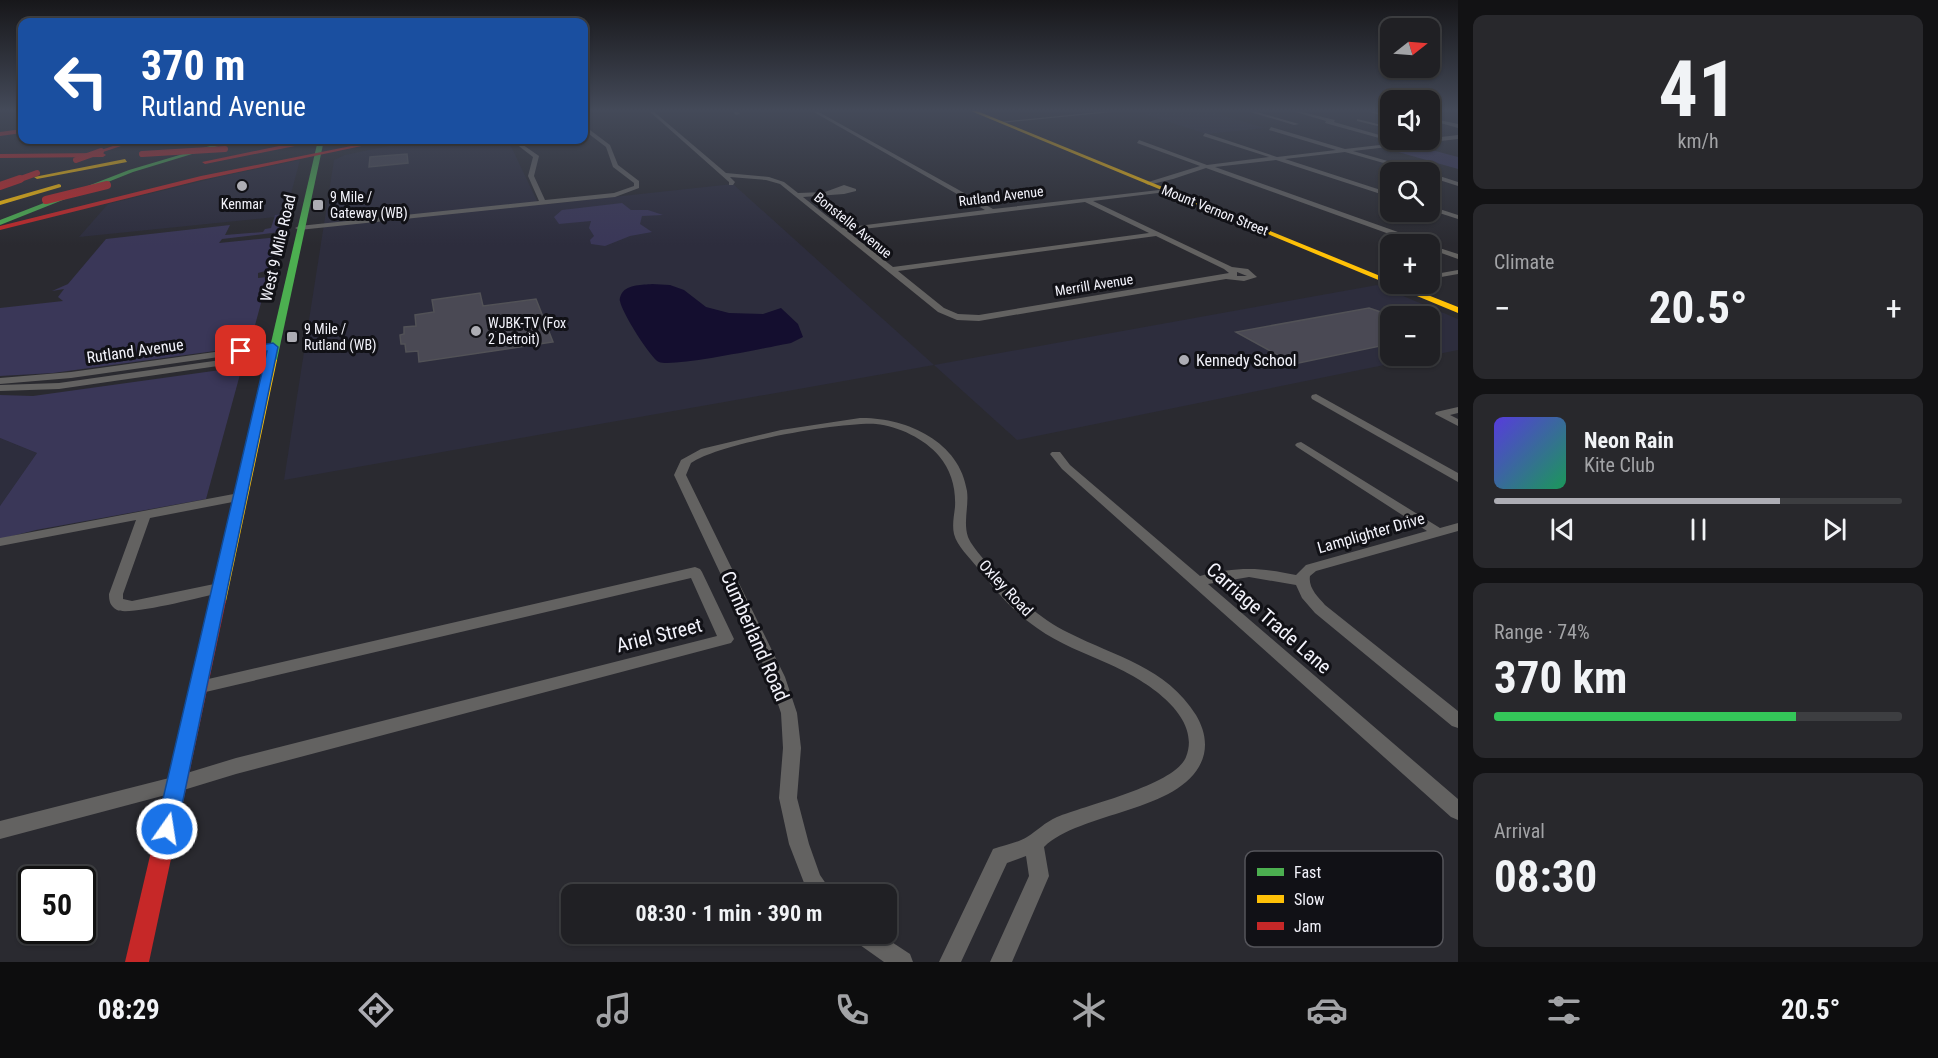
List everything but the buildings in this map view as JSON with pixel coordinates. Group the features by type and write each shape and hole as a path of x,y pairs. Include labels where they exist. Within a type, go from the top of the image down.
{"main road":[{"path":"0,185 87,156"},
{"path":"0,185 156,156"},
{"path":"0,200 174,156"},
{"path":"0,223 131,171 182,156"},
{"path":"0,211 233,156"},
{"path":"0,228 285,156"},
{"name":"West 9 Mile Road","path":"137,962 317,156"},
{"name":"Mount Vernon Street","path":"1083,156 1380,278"},
{"name":"Mount Vernon Street","path":"1419,294 1458,310"}],"street":[{"path":"536,156 531,176 543,202"},
{"path":"299,228 620,194 638,186 637,182 613,163 611,156"},
{"path":"703,156 732,182 731,184"},
{"path":"893,156 991,211"},
{"path":"1179,156 1395,234"},
{"path":"1270,156 1380,192"},
{"path":"1148,183 1208,166 1295,156"},
{"path":"1365,156 1386,162"},
{"name":"Bonstelle Avenue","path":"725,175 776,179 946,314 957,317"},
{"path":"1440,178 1458,184"},
{"name":"Rutland Avenue","path":"840,230 1166,190"},
{"path":"797,195 828,192"},
{"path":"1086,200 1157,234"},
{"path":"1440,211 1458,217"},
{"path":"891,270 1157,234"},
{"name":"Merrill Avenue","path":"957,317 973,318 1231,273 1157,234"},
{"path":"1440,251 1458,257"},
{"path":"1440,275 1458,272"},
{"path":"946,314 942,318 944,321 955,325 968,324 973,318"},
{"name":"Rutland Avenue","path":"0,381 82,374 272,351"},
{"name":"Rutland Avenue","path":"0,388 75,384 272,351"},
{"path":"130,376 136,366"},
{"path":"75,384 82,374"},
{"path":"1316,397 1458,478"},
{"path":"1458,410 1440,414 1458,423"},
{"name":"Oxley Road","path":"690,457 719,447 858,421 878,421 920,436 941,451 957,478 961,495 959,532 963,541 1019,606 1059,635 1154,679 1172,693 1186,709 1196,732 1197,749 1188,769 1161,788 1093,812 1047,832 1034,843 1000,856 950,962"},
{"path":"1301,445 1438,532"},
{"name":"Carriage Trade Lane","path":"1056,454 1066,467 1458,812"},
{"name":"Cumberland Road","path":"690,457 681,466 680,475 777,677 789,713 792,748 788,798 799,844 815,884"},
{"path":"0,542 239,497"},
{"path":"146,514 116,594 116,602 122,606 132,606 219,588"},
{"name":"Lamplighter Drive","path":"1302,581 1303,574 1311,568 1458,526"},
{"path":"1196,582 1238,571 1256,571 1302,581 1307,594 1320,609 1458,721"},
{"name":"Ariel Street","path":"177,784 236,766 726,639 695,572 197,688"},
{"path":"0,830 177,784"},
{"path":"1000,962 1039,876 1034,843"},
{"path":"876,944 902,962"}],"shaded area":[{"path":"343,156 516,156 539,205 733,184 934,365 284,480 334,160"},
{"path":"1412,156 1454,156 1458,157 1458,169 1440,162"},
{"path":"300,160 285,216 79,237 108,204"},
{"path":"622,203 631,210 648,210 663,215 642,216 640,224 652,232 630,236 605,246 591,244 590,240 594,236 589,228 591,221 559,224 554,217 562,210"},
{"path":"285,214 280,232 222,239 219,243 279,237 269,270 258,273 258,278 268,277 251,340 237,348 53,373 0,376 0,308 63,301 58,297 64,289 52,291 68,284 106,239 230,225 225,235 263,232 271,228 275,215"},
{"path":"652,284 670,285 684,290 706,307 729,313 763,314 781,308 798,324 803,337 791,343 722,356 682,362 659,362 637,334 620,300 628,288"},
{"name":"Kennedy School","path":"1377,285 1380,286 1380,294 1398,294 1427,306 1380,306 1380,366 1017,440 934,365"},
{"name":"Kennedy School","path":"1440,311 1458,319 1458,350 1440,354"},
{"path":"242,367 206,499 36,530 0,539 0,506 37,453 0,438 0,395 33,396"},
{"path":"0,438 37,453 0,506"}],"traffic: fast":[{"path":"0,223 131,171 182,156"},
{"path":"272,360 317,156"}],"traffic: slow":[{"path":"1082,156 1380,279"},
{"path":"37,177 125,161"},
{"path":"0,203 59,186"},
{"path":"1418,294 1458,310"},
{"path":"218,601 272,360"}],"traffic: jam":[{"path":"0,156 11,156"},
{"path":"76,160 87,156"},
{"path":"205,162 236,156"},
{"path":"0,228 201,178 309,156"},
{"path":"0,186 37,173"},
{"path":"46,200 107,185"},
{"path":"137,962 218,601"}],"place":[{"name":"Kenmar","path":"242,186"},
{"name":"9 Mile / Gateway (WB)","path":"318,205"},
{"name":"WJBK-TV (Fox 2 Detroit)","path":"476,331"},
{"name":"9 Mile / Rutland (WB)","path":"292,337"},
{"name":"Kennedy School","path":"1184,360"}],"route":[{"path":"167,829 273,347 241,351"}]}
